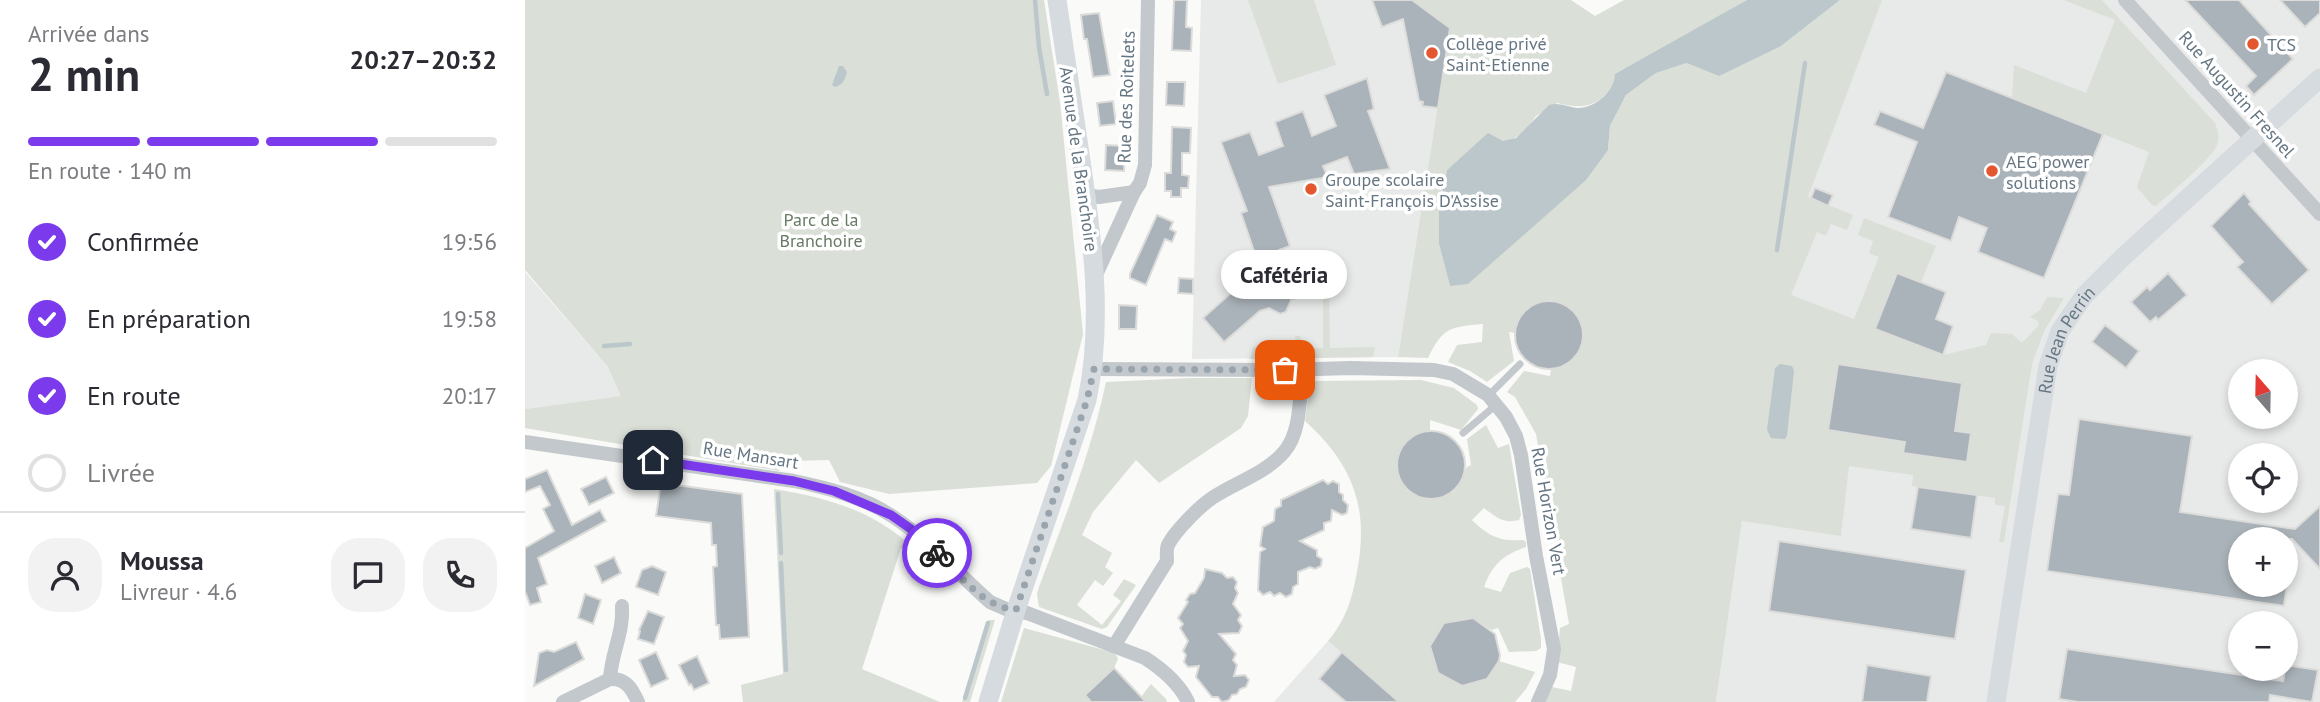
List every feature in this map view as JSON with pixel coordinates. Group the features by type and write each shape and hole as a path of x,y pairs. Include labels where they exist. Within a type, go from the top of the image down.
{"street":[{"name":"Avenue de la Branchoire","path":"1016,610 1087,400 1094,369 1094,278 1086,195 1057,0"},
{"name":"Rue des Roitelets","path":"1094,278 1146,165 1148,0"},
{"name":"Rue Augustin Fresnel","path":"2125,0 2320,214"},
{"name":"Rue Jean Perrin","path":"1996,702 2048,366 2060,331 2084,296 2124,256 2320,78"},
{"path":"1086,195 1099,197 1134,192"},
{"name":"Rue Horizon Vert","path":"1094,369 1434,370 1453,374 1492,400 1511,427 1521,455 1536,556 1554,649 1551,675 1538,702"},
{"path":"1114,646 1167,561 1167,546 1187,521 1212,498 1245,482 1286,451 1298,415 1303,369"},
{"name":"Rue Mansart","path":"525,442 780,479 834,491 891,515 911,529 990,602 1145,658 1162,669 1184,692 1188,702"},
{"path":"610,679 610,663 623,626 622,606"},
{"path":"988,702 1016,610"},
{"path":"563,702 616,678 627,684 638,702"}],"lane":[{"path":"1463,433 1520,364"}],"shaded area":[{"name":"Groupe scolaire Saint-François D'Assise","path":"1201,0 1412,0 1450,28 1398,357 1192,359"},
{"path":"1747,0 1840,0 1781,46 1719,76 1687,63 1656,73 1626,95 1610,126 1608,150 1586,180 1468,284 1450,286 1439,244 1439,208 1447,170 1488,133 1503,141 1516,138 1549,105 1560,104 1577,108 1590,106 1602,98 1611,87 1615,74"},
{"path":"1872,0 2320,0 2320,702 1716,702 1742,521 1841,535 1848,462 1753,447 1812,54"},
{"path":"839,66 843,66 847,72 842,83 835,87 832,85"},
{"path":"525,272 608,367 622,396 525,409"},
{"path":"1780,364 1792,366 1794,371 1785,439 1771,438 1767,430 1775,368"},
{"path":"1328,641 1399,702 1274,702"}],"green space":[{"name":"Parc de la Branchoire","path":"525,0 1044,0 1060,102 1083,334 1051,466 1037,483 889,494 840,482 829,460 787,461 779,471 525,428 525,409 621,396 608,367 525,270"},
{"path":"1248,0 1314,0 1336,65 1278,84"},
{"path":"1412,0 1571,0 1595,16 1624,0 1747,0 1615,81 1597,101 1583,106 1557,103 1536,116 1525,131 1510,141 1503,141 1488,134 1447,170 1439,208 1439,244 1450,286 1608,150 1610,126 1626,95 1656,73 1687,63 1781,46 1840,0 1882,0 1808,197 1853,215 1847,230 1831,224 1826,236 1817,232 1791,295 1854,319 1879,257 1869,253 1873,241 1858,235 1864,218 1936,246 1921,282 1896,273 1875,329 1943,355 1986,345 1991,333 2012,334 2022,343 2039,325 2038,321 2030,317 2040,310 2047,297 2064,298 2044,331 2032,364 2004,542 1999,542 2005,506 1995,505 1995,498 1912,486 1913,475 1849,466 1841,536 1742,521 1716,702 1545,702 1552,687 1571,691 1576,667 1557,662 1560,628 1569,624 1536,434 1515,397 1507,392 1524,371 1550,376 1551,369 1573,357 1584,334 1569,307 1550,300 1524,311 1515,333 1509,332 1514,361 1487,382 1448,362 1457,345 1482,342 1483,324 1449,330 1438,340 1428,358 1398,357 1450,28"},
{"path":"2064,0 2102,0 2215,123 2218,139 2213,151 2156,206 2152,205 2137,187 2149,152 2012,98 2014,65 2086,93 2115,20"},
{"path":"1323,279 1329,279 1330,348 1375,347 1373,357 1313,358 1312,349 1323,348"},
{"path":"1295,336 1300,336 1302,345 1298,358 1250,359 1253,348 1265,341 1266,350 1296,349"},
{"path":"1252,378 1248,416 1241,428 1159,483 1136,460 1093,512 1082,535 1112,553 1105,567 1113,573 1103,586 1095,580 1077,605 1102,625 1121,601 1113,595 1124,579 1136,585 1107,627 1102,629 1039,607 1039,587 1085,460 1106,382"},
{"path":"1421,380 1454,388 1477,405 1478,409 1461,430 1430,420 1430,431 1406,442 1397,463 1407,491 1430,500 1454,492 1467,467 1471,465 1467,439 1486,425 1498,448 1509,444 1521,515 1519,520 1504,520 1484,508 1472,520 1495,537 1526,542 1526,547 1511,553 1495,566 1484,587 1501,592 1510,573 1527,567 1530,569 1541,648 1536,651 1509,652 1498,628 1492,630 1470,618 1445,623 1431,648 1438,673 1462,686 1487,679 1499,661 1535,672 1515,702 1395,702 1396,699 1328,641 1343,619 1352,595 1361,531 1355,491 1347,473 1336,455 1305,421 1310,383"},
{"path":"774,489 847,507 880,523 910,545 907,552 901,548 862,669 940,702 743,702 741,685 783,674"},
{"path":"989,620 995,620 970,702 962,702"},
{"path":"1024,628 1115,653 1118,659 1114,668 1085,695 1091,702 1001,702"},
{"path":"1151,684 1166,699 1167,702 1137,702"}],"building":[{"path":"1174,0 1187,0 1186,27 1192,28 1191,51 1172,50"},
{"name":"Collège privé Saint-Etienne","path":"1372,0 1412,0 1450,28 1438,108 1422,106 1423,102 1419,101 1403,19 1382,27"},
{"name":"TCS","path":"2185,0 2239,0 2293,59 2254,95 2246,86 2256,76"},
{"path":"2280,0 2320,0 2320,13 2305,27"},
{"path":"1099,13 1110,75 1093,77 1081,15"},
{"name":"AEG power solutions","path":"1946,72 2103,134 2044,278 1978,252 1987,228 1959,217 1951,241 1888,217 1917,142 1874,125 1880,111 1923,128"},
{"path":"1367,78 1374,109 1368,111 1390,169 1354,174 1347,157 1323,166 1328,177 1269,187 1290,246 1279,250 1296,298 1291,300 1286,312 1280,314 1269,308 1260,311 1224,342 1203,318 1232,292 1234,295 1244,286 1254,284 1245,258 1255,254 1241,213 1247,211 1221,142 1250,132 1259,155 1283,146 1275,122 1303,111 1312,136 1336,126 1324,95"},
{"path":"1167,82 1185,82 1184,106 1166,105"},
{"path":"1113,101 1116,124 1100,126 1097,103"},
{"path":"1172,127 1191,128 1190,153 1182,153 1182,175 1189,176 1188,188 1181,188 1181,197 1171,197 1171,191 1165,191 1165,173 1171,173"},
{"path":"1106,145 1125,146 1124,171 1105,170"},
{"path":"1815,188 1833,195 1828,206 1811,198"},
{"path":"2244,193 2251,202 2249,204 2309,270 2272,304 2237,267 2243,262 2211,226"},
{"path":"1157,215 1173,222 1170,229 1176,232 1172,242 1165,239 1146,285 1130,278 1130,274"},
{"path":"1897,273 1946,292 1936,319 1953,326 1943,355 1875,329"},
{"path":"2168,273 2187,295 2158,320 2156,317 2150,322 2131,302 2147,287 2150,290"},
{"path":"1179,278 1193,279 1193,294 1178,293"},
{"path":"1549,301 1562,304 1573,311 1580,322 1583,335 1580,348 1573,359 1562,366 1549,369 1536,366 1525,359 1518,348 1515,335 1518,322 1525,311 1536,304"},
{"path":"1119,305 1137,306 1136,329 1119,329"},
{"path":"2105,325 2139,351 2126,368 2092,342"},
{"path":"1838,364 1962,383 1955,431 1971,433 1967,462 1903,453 1905,442 1828,430"},
{"path":"2079,419 2192,436 2180,512 2281,527 2228,527 2228,597 2285,597 2284,606 2047,571 2058,494 2069,495"},
{"path":"1431,431 1444,434 1455,441 1462,452 1465,465 1462,478 1455,489 1444,496 1431,499 1418,496 1407,489 1400,478 1397,465 1400,452 1407,441 1418,434"},
{"path":"547,470 572,525 600,510 606,521 538,558 547,584 537,588 541,602 530,605 525,591 525,548 554,531 543,509 550,505 540,486 525,492 525,479"},
{"path":"606,477 614,493 589,505 581,489"},
{"path":"1323,480 1328,484 1333,481 1339,484 1339,492 1348,505 1347,513 1342,515 1332,510 1331,521 1324,523 1324,530 1300,541 1317,550 1317,556 1322,559 1321,566 1298,572 1298,584 1293,587 1292,594 1286,597 1280,593 1274,596 1270,592 1263,595 1258,590 1260,552 1265,549 1260,546 1263,527 1274,521 1275,509 1281,506 1281,500"},
{"path":"661,483 742,494 749,637 720,639 719,625 716,625 713,567 717,566 716,545 712,545 711,523 656,516"},
{"path":"1918,487 1977,495 1971,538 1911,529"},
{"path":"2320,506 2320,569 2298,545 2297,527"},
{"path":"1779,541 1966,570 1955,639 1769,611"},
{"path":"614,557 621,573 602,583 595,566"},
{"path":"652,566 666,572 658,595 636,587 642,570"},
{"path":"1205,569 1222,573 1227,578 1233,577 1237,582 1235,588 1238,593 1233,604 1241,615 1238,620 1242,626 1239,633 1219,634 1236,654 1233,660 1237,665 1234,676 1245,675 1249,680 1246,687 1222,702 1218,697 1212,697 1196,677 1199,666 1188,667 1184,662 1186,655 1183,651 1188,641 1180,628 1183,624 1178,618 1188,602 1186,600 1190,594 1195,593 1204,578"},
{"path":"585,594 601,600 593,624 578,618"},
{"path":"648,611 664,617 654,644 638,639"},
{"path":"1473,618 1495,634 1500,655 1487,679 1462,686 1438,673 1430,646 1444,623"},
{"path":"576,642 584,659 534,686 539,653 547,650 554,652"},
{"path":"2067,649 2228,673 2228,681 2298,681 2298,667 2318,670 2312,702 2270,695 2269,702 2078,702 2059,699"},
{"path":"656,652 668,679 651,687 639,660"},
{"path":"1342,652 1399,702 1346,702 1319,679"},
{"path":"697,656 709,683 694,690 679,665"},
{"path":"1867,665 1931,676 1927,702 1862,702"},
{"path":"1114,668 1146,702 1091,702 1085,695"}],"waterway":[{"path":"1035,0 1047,94"},
{"path":"1777,250 1805,63"},
{"path":"604,346 630,344"},
{"path":"778,494 781,553"},
{"path":"781,563 786,670"},
{"path":"965,698 988,623"}],"way so far":[{"path":"937,553 990,602 1016,610 1087,400 1094,369 1285,370"}],"place":[{"name":"TCS","path":"2253,44"},
{"name":"Collège privé Saint-Etienne","path":"1432,53"},
{"name":"AEG power solutions","path":"1992,171"},
{"name":"Groupe scolaire Saint-François D'Assise","path":"1311,189"},
{"name":"Cafétéria","path":"1285,370"}],"route":[{"path":"653,460 794,481 834,491 891,515 937,553"}]}
